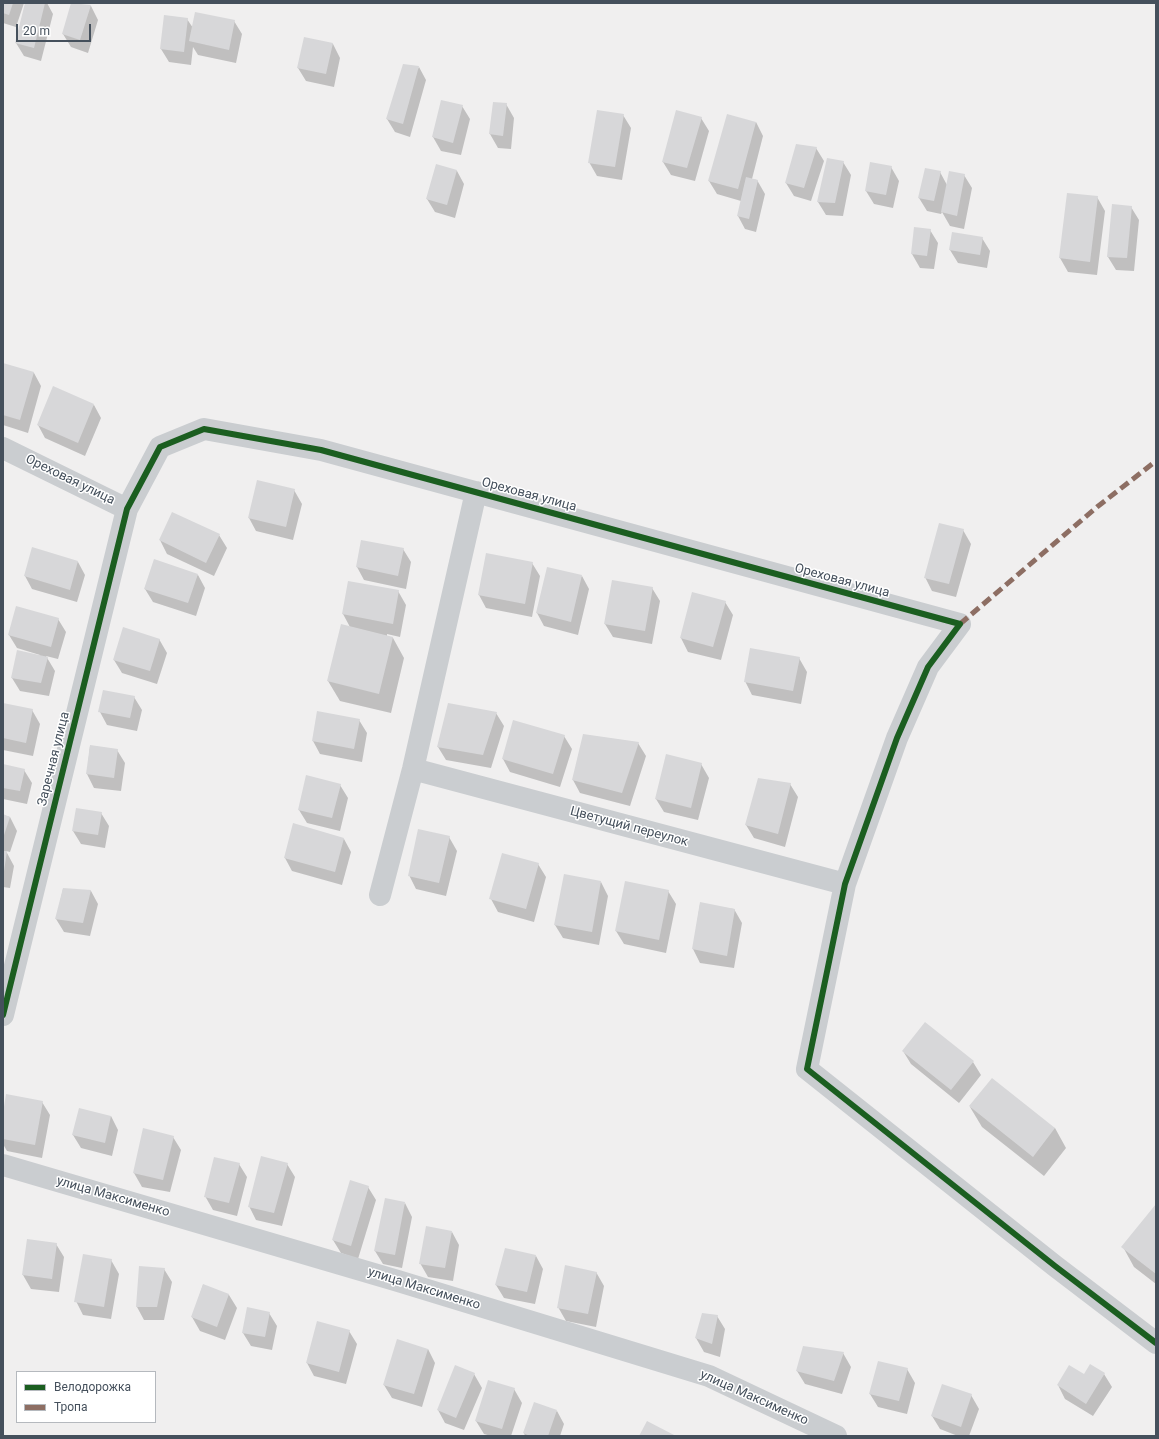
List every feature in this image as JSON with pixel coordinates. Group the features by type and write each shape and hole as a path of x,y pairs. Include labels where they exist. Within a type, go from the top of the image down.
{"street":[{"name":"Ореховая улица","path":"3,448 127,509 160,447 204,429 321,450 960,624 928,666 897,738 845,884"},
{"path":"380,895 413,769 476,492"},
{"name":"Заречная улица","path":"3,1015 127,509"},
{"name":"Цветущий переулок","path":"413,769 845,884"},
{"path":"845,884 807,1069 1055,1266 1156,1343"},
{"name":"улица Максименко","path":"3,1165 398,1281 709,1376 836,1436"}],"building":[{"path":"3,3 13,3 9,15 3,13"},
{"path":"25,3 45,3 34,48 15,43"},
{"path":"71,3 91,5 80,40 62,34"},
{"path":"195,12 235,20 229,50 189,41"},
{"path":"164,15 188,18 184,52 160,49"},
{"path":"304,37 333,43 326,74 297,68"},
{"path":"403,64 419,66 403,124 386,119"},
{"path":"441,100 463,105 453,143 432,137"},
{"path":"493,102 507,103 503,136 489,134"},
{"path":"597,110 624,114 615,167 588,163"},
{"path":"676,110 702,117 687,168 662,162"},
{"path":"727,114 756,122 738,189 708,181"},
{"path":"796,144 817,147 804,188 785,183"},
{"path":"827,158 844,161 835,203 817,202"},
{"path":"870,162 892,166 886,195 865,191"},
{"path":"436,164 457,170 447,205 426,199"},
{"path":"925,168 941,171 934,201 918,198"},
{"path":"949,171 965,174 957,216 941,212"},
{"path":"746,177 758,180 749,219 737,216"},
{"path":"1067,193 1098,196 1090,262 1059,258"},
{"path":"1112,204 1132,206 1127,258 1107,257"},
{"path":"914,227 931,229 927,256 911,254"},
{"path":"952,232 983,237 980,255 949,250"},
{"path":"3,363 34,372 20,420 3,415"},
{"path":"53,386 94,404 78,443 37,425"},
{"path":"257,480 295,489 286,527 248,518"},
{"path":"172,512 220,534 206,563 159,540"},
{"path":"939,523 964,529 949,584 924,578"},
{"path":"361,540 404,548 398,576 356,567"},
{"path":"32,547 78,561 70,590 24,576"},
{"path":"486,553 533,562 525,604 478,595"},
{"path":"154,559 198,574 188,603 144,589"},
{"path":"547,567 582,575 571,622 536,613"},
{"path":"612,580 653,587 645,631 604,624"},
{"path":"348,581 399,590 393,624 342,614"},
{"path":"692,592 726,601 713,647 680,638"},
{"path":"16,606 59,618 51,647 8,635"},
{"path":"341,624 393,637 379,694 327,681"},
{"path":"123,627 160,639 150,671 113,660"},
{"path":"750,648 800,657 793,691 744,682"},
{"path":"17,650 48,657 41,683 11,678"},
{"path":"103,690 135,696 130,718 98,712"},
{"path":"3,703 33,709 26,743 3,738"},
{"path":"448,703 497,712 483,755 437,747"},
{"path":"317,711 360,719 354,749 312,741"},
{"path":"513,720 565,735 553,774 502,759"},
{"path":"583,734 639,742 622,793 572,780"},
{"path":"90,745 118,749 114,778 86,774"},
{"path":"666,754 702,763 691,808 655,799"},
{"path":"3,764 25,769 20,791 3,788"},
{"path":"306,775 341,784 332,818 298,810"},
{"path":"758,778 791,783 778,834 745,825"},
{"path":"76,808 102,812 98,835 72,831"},
{"path":"3,814 10,817 3,838"},
{"path":"293,823 344,838 335,872 284,858"},
{"path":"418,829 450,836 439,883 408,876"},
{"path":"3,851 7,851 4,871 3,871"},
{"path":"502,853 539,863 526,909 489,899"},
{"path":"564,874 601,881 592,932 554,925"},
{"path":"625,881 669,890 659,940 615,931"},
{"path":"63,888 91,890 83,923 55,919"},
{"path":"700,902 735,909 727,956 692,949"},
{"path":"925,1022 974,1061 951,1090 902,1051"},
{"path":"992,1078 1055,1128 1033,1157 969,1106"},
{"path":"6,1094 43,1101 35,1145 3,1139 3,1113"},
{"path":"79,1108 111,1116 105,1143 72,1135"},
{"path":"143,1128 174,1136 163,1180 133,1173"},
{"path":"261,1156 288,1163 274,1213 248,1207"},
{"path":"214,1157 240,1163 229,1203 204,1197"},
{"path":"350,1180 369,1186 351,1246 332,1240"},
{"path":"385,1198 405,1202 395,1255 374,1251"},
{"path":"1156,1204 1156,1274 1121,1247"},
{"path":"426,1226 452,1231 445,1268 419,1264"},
{"path":"27,1239 57,1243 52,1279 22,1275"},
{"path":"505,1248 536,1255 527,1292 495,1285"},
{"path":"83,1254 112,1259 104,1307 74,1302"},
{"path":"565,1265 597,1272 588,1314 557,1308"},
{"path":"139,1266 165,1268 157,1307 136,1307"},
{"path":"203,1284 229,1294 217,1327 191,1317"},
{"path":"247,1307 270,1312 265,1337 242,1333"},
{"path":"702,1313 718,1315 712,1344 695,1338"},
{"path":"317,1321 350,1330 339,1372 306,1363"},
{"path":"397,1339 428,1349 414,1394 383,1385"},
{"path":"803,1346 844,1352 834,1381 796,1371"},
{"path":"878,1361 908,1368 899,1401 869,1394"},
{"path":"1090,1364 1105,1373 1086,1404 1057,1385 1069,1365 1084,1374"},
{"path":"455,1365 475,1373 456,1418 437,1410"},
{"path":"488,1380 515,1388 502,1429 475,1421"},
{"path":"942,1384 972,1394 961,1427 931,1416"},
{"path":"534,1402 557,1410 548,1436 530,1436 523,1433"},
{"path":"647,1421 676,1436 639,1436"}],"marked path":[{"path":"960,624 1097,507 1156,461"}],"cycle path":[{"path":"3,1015 127,509 160,447 204,429 321,450 960,624 928,667 897,738 845,884 807,1069 1055,1266 1156,1343"}]}
